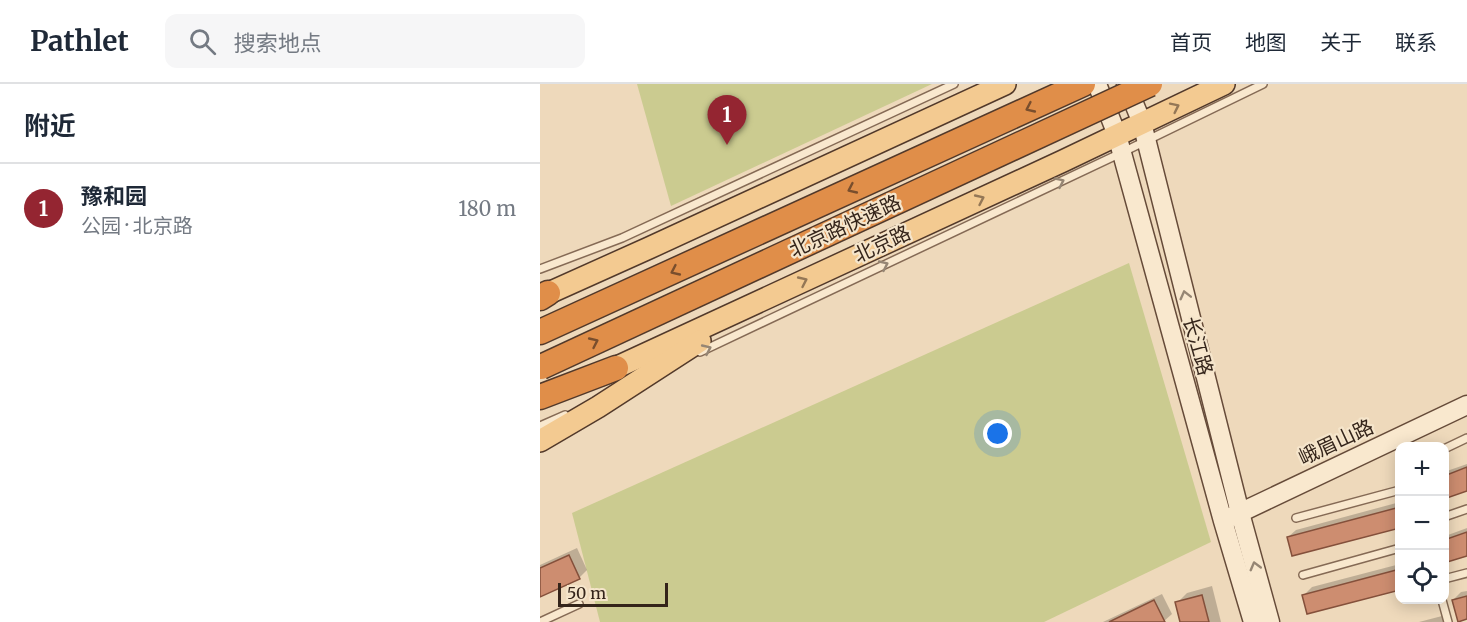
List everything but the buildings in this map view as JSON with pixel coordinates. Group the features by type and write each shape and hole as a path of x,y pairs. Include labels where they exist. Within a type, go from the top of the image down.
{"highway":[{"name":"北京路快速路","path":"540,332 1083,84"},
{"name":"北京路快速路","path":"541,367 1150,84"},
{"path":"540,397 616,368"}],"main road":[{"path":"542,293 649,248 1005,84"},
{"name":"北京路","path":"540,403 776,293 1119,144 1144,132 1224,84"},
{"path":"540,441 598,407 776,293"}],"street":[{"name":"长江路","path":"1097,84 1119,144 1232,517 1270,622"},
{"name":"长江路","path":"1126,84 1144,132 1232,517 1253,622"},
{"name":"峨眉山路","path":"1232,517 1467,405"}],"lane":[{"path":"540,269 622,237 954,84"},
{"path":"1144,132 1263,84"},
{"path":"580,408 733,337 1119,144"},
{"path":"540,426 571,413"},
{"path":"1449,447 1467,438"},
{"path":"1296,518 1395,491"},
{"path":"1449,515 1467,509"},
{"path":"1303,575 1395,549"},
{"path":"1449,578 1467,573"},
{"path":"540,622 579,604"},
{"path":"1443,604 1448,622"}],"green space":[{"path":"637,84 932,84 671,206"},
{"path":"1129,263 1211,542 1044,622 600,622 572,513"}],"place":[{"name":"豫和园","path":"727,145"}]}
